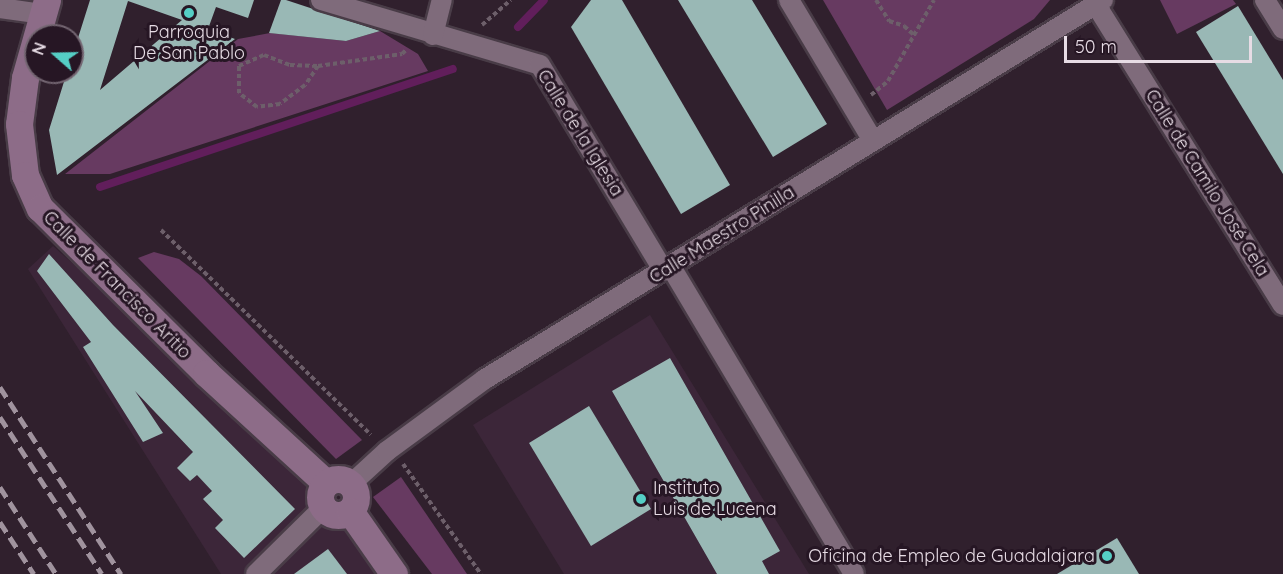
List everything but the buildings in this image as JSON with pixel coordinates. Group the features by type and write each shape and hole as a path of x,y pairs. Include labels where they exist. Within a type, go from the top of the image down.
{"main road":[{"name":"Calle de Francisco Aritio","path":"45,7 25,78 19,124 25,175 40,208 206,373 333,492"},
{"path":"333,492 356,501 350,511 394,574"}],"street":[{"name":"Calle de la Iglesia","path":"321,0 540,65 668,269 854,574"},
{"path":"429,33 442,0"},
{"path":"789,0 873,141"},
{"path":"1265,0 1283,29"},
{"name":"Calle Maestro Pinilla","path":"256,574 333,492 485,379 668,269 1097,1"},
{"name":"Calle de Camilo José Cela","path":"1097,1 1283,305"},
{"path":"0,8 45,7"}],"path":[{"path":"466,44 511,0"},
{"path":"876,0 889,21 915,36"},
{"path":"853,108 888,81 934,0"},
{"path":"318,66 304,85 280,104 257,107 239,93 239,66 264,55 291,65 318,66 402,54 429,33"},
{"path":"161,230 403,464 481,574"}],"shaded area":[{"path":"823,0 1050,0 1034,19 887,110"},
{"path":"1160,0 1233,0 1236,4 1177,34"},
{"path":"380,31 418,54 428,71 110,174 65,174 238,39 270,33 346,41"},
{"path":"53,246 344,506 391,574 221,574 28,269"},
{"path":"154,252 179,259 201,276 362,440 336,459 138,258"},
{"name":"Instituto Luis de Lucena","path":"650,315 809,574 564,574 473,425"},
{"path":"401,477 467,574 432,574 373,497"}],"waterway":[{"path":"518,27 544,0"},
{"path":"100,187 453,69"}],"railway":[{"path":"0,387 121,574"},
{"path":"0,417 102,574"},
{"path":"0,487 56,574"},
{"path":"0,522 34,574"}],"place":[{"name":"Parroquia De San Pablo","path":"189,13"},
{"name":"Instituto Luis de Lucena","path":"641,499"},
{"name":"Oficina de Empleo de Guadalajara","path":"1107,556"}]}
